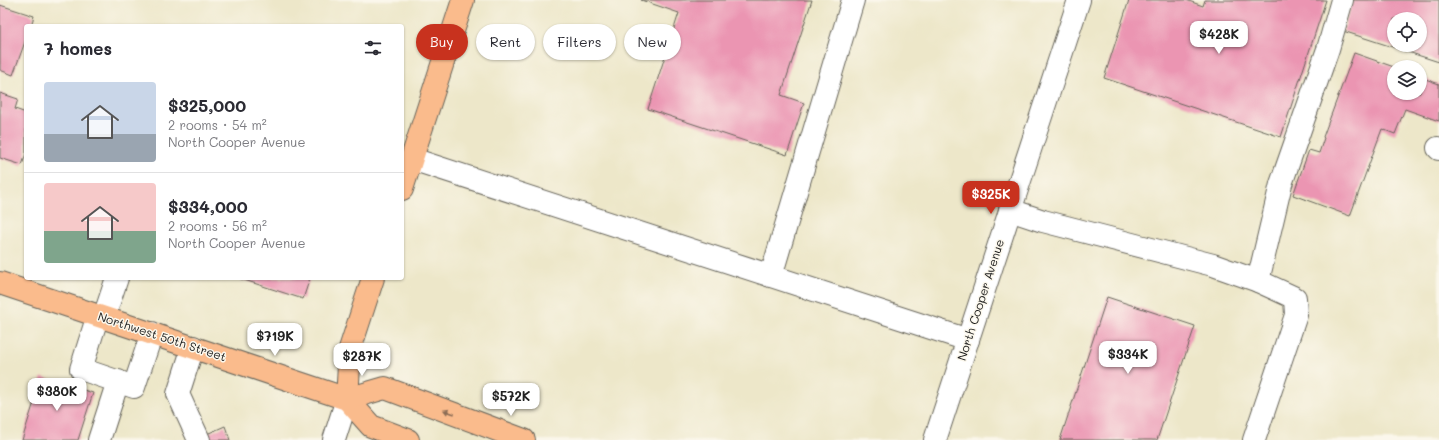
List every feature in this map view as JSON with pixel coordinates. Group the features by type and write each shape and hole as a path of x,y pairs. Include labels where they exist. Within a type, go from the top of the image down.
{"main road":[{"path":"406,172 463,0"},
{"path":"372,280 350,349 348,399 371,426 408,440"},
{"name":"Northwest 50th Street","path":"0,283 348,399"},
{"path":"348,399 385,388 524,440"}],"street":[{"path":"771,276 853,0"},
{"name":"North Cooper Avenue","path":"935,440 1079,0"},
{"path":"1258,281 1281,184 1328,49 1342,0"},
{"path":"406,172 771,276 968,340"},
{"path":"1010,210 1043,221 1213,265 1258,281 1295,298 1296,315 1254,440"},
{"path":"116,280 81,369 134,386 152,333"},
{"path":"193,347 178,394 199,440"},
{"path":"99,440 118,381"},
{"path":"334,440 348,399"}],"building":[{"path":"641,0 812,0 781,95 804,103 787,155 648,109 664,60 681,60 681,24 675,24 679,13"},
{"path":"1129,0 1186,0 1203,6 1205,0 1326,0 1281,137 1104,78"},
{"path":"1353,0 1439,0 1439,62 1408,52 1427,52 1427,12 1387,12 1387,45 1343,31"},
{"path":"0,5 34,16 32,24 24,24 24,45 13,75 0,70"},
{"path":"1354,53 1387,65 1387,100 1427,100 1427,80 1439,84 1439,121 1405,109 1395,134 1382,129 1350,216 1293,195 1309,150 1319,153 1324,138 1323,137"},
{"path":"0,93 18,99 15,109 24,112 24,160 22,165 0,158"},
{"path":"244,280 309,280 303,299"},
{"path":"1107,297 1195,326 1157,440 1060,440"},
{"path":"42,377 93,393 78,440 22,440"},
{"path":"225,426 230,440 193,440"}]}
